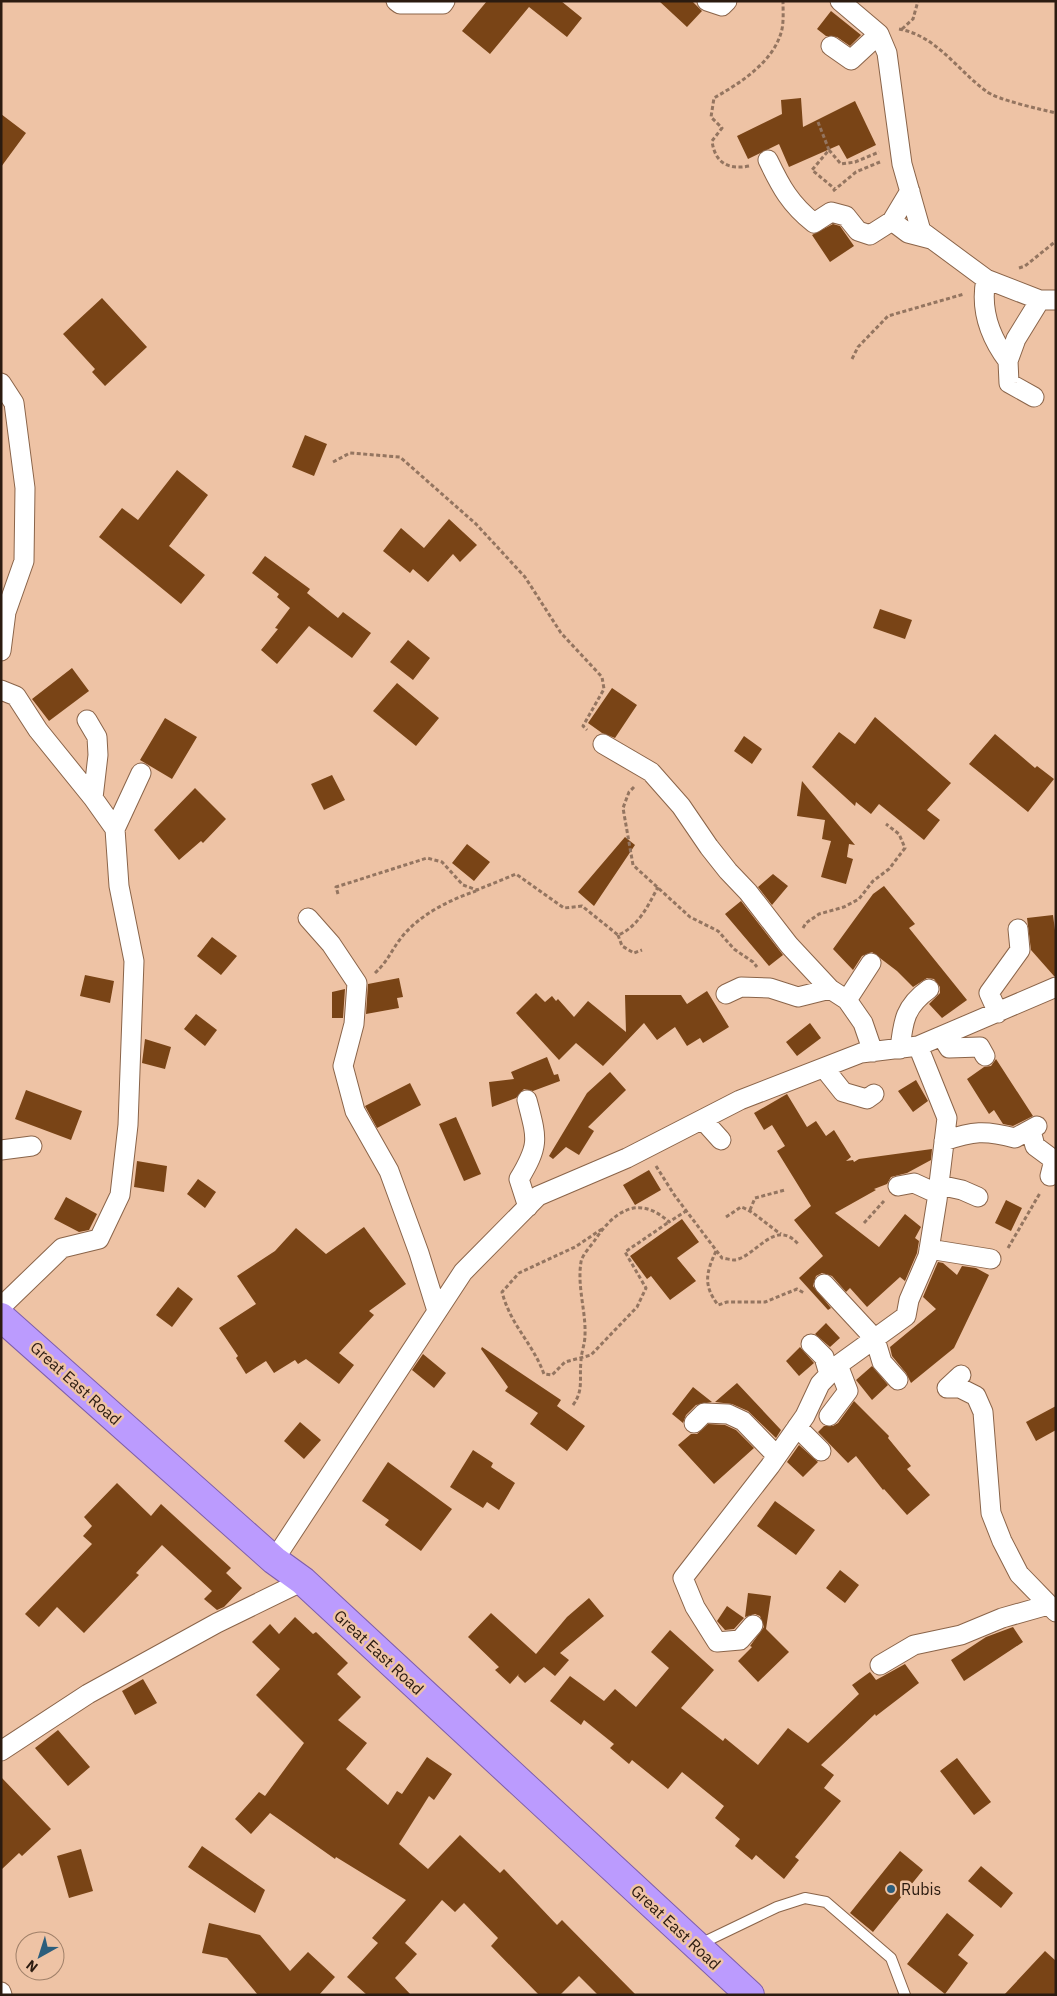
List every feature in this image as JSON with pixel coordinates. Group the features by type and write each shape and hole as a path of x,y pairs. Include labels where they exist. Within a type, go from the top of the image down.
{"highway":[{"name":"Great East Road","path":"1,1317 274,1560 303,1581 750,1995"}],"street":[{"path":"396,1 400,4 443,4 445,1"},
{"path":"707,1 722,6 727,1"},
{"path":"840,1 879,34 887,53 891,72 900,153 921,231 986,279 1048,300 1016,339 1008,361 1009,384 1034,397"},
{"path":"830,46 851,60 879,34"},
{"path":"768,160 784,194 814,223 831,212 837,213 846,216 858,231 870,235 892,221 910,192"},
{"path":"892,221 908,233 931,238"},
{"path":"986,279 983,294 988,324 998,348 1008,361"},
{"path":"1,383 14,403 25,488 24,561 6,612 1,651"},
{"path":"1,690 16,696 38,730 94,798 115,829"},
{"path":"86,720 97,737 98,755 94,798"},
{"path":"603,744 652,772 681,806 714,853 748,892 792,949 830,989 847,1000 863,1023 873,1052"},
{"path":"1,1307 62,1248 99,1239 120,1195 128,1125 134,961 119,886 115,829 141,773"},
{"path":"308,918 332,944 356,983 354,1024 343,1066 355,1111 389,1171 419,1253 437,1311"},
{"path":"998,1013 989,992 1020,950 1018,929"},
{"path":"847,1000 872,964"},
{"path":"726,994 741,987 770,988 798,997 830,989"},
{"path":"274,1560 463,1272 538,1196 645,1149 740,1100 860,1053 909,1048 998,1013 1056,987"},
{"path":"753,1625 740,1640 717,1642 695,1607 683,1578 777,1456 797,1427 820,1384 834,1370 906,1316 909,1300 918,1282 929,1249 939,1190 946,1118 909,1048 903,1020 916,998 928,989"},
{"path":"942,1036 949,1048 980,1047 985,1056"},
{"path":"824,1068 842,1092 867,1099 874,1094"},
{"path":"527,1100 535,1132 534,1154 519,1179 528,1207"},
{"path":"703,1120 722,1140"},
{"path":"944,1141 972,1132 992,1132 1015,1138 1034,1129 1035,1146 1054,1160 1050,1176"},
{"path":"1,1150 32,1146"},
{"path":"898,1186 914,1183 939,1190 962,1190 978,1197"},
{"path":"929,1249 991,1259"},
{"path":"824,1284 875,1339 882,1362 898,1380"},
{"path":"811,1344 824,1357 848,1391 829,1416"},
{"path":"961,1375 947,1388 960,1388 976,1396 983,1412 991,1513 1019,1574 1052,1609"},
{"path":"694,1423 704,1413 728,1414 743,1421 777,1456"},
{"path":"797,1427 821,1451"},
{"path":"1,1751 88,1694 217,1623 303,1581"},
{"path":"880,1665 914,1645 961,1635 1002,1618 1052,1609"}],"lane":[{"path":"696,1946 777,1907 805,1898 826,1902 891,1958 905,1995"}],"path":[{"path":"768,160 759,164 737,168 723,164 714,153 712,141 722,128 711,117 714,98 760,67 773,48 781,33 783,1"},
{"path":"901,29 913,19 918,1"},
{"path":"879,34 894,28 910,31 938,47 987,92 1056,113"},
{"path":"818,122 829,150 841,164 900,153"},
{"path":"829,150 812,170 845,199 837,213"},
{"path":"796,207 811,199 828,195 856,172 900,153"},
{"path":"852,359 858,347 888,316 973,291 986,279 1025,266 1056,241"},
{"path":"332,462 350,453 400,457 476,524 525,577 561,633 602,677 604,689 582,726 603,744"},
{"path":"652,772 629,792 624,808 633,865 690,917 718,932 734,949 753,962 770,988"},
{"path":"792,949 806,923 819,914 844,907 859,899 873,881 889,869 905,848 899,834 886,824"},
{"path":"338,894 336,887 427,858 442,862 462,885 477,890"},
{"path":"356,983 374,973 386,963 401,938 424,917 452,899 516,874 564,908 582,906 618,935 622,946 634,953 642,950"},
{"path":"618,935 629,931 647,908 658,887"},
{"path":"645,1149 686,1211 722,1258 734,1260 782,1234"},
{"path":"991,1259 1001,1255 1008,1248 1050,1176"},
{"path":"864,1223 898,1186"},
{"path":"750,1210 756,1198 786,1190"},
{"path":"573,1405 579,1397 582,1383 582,1357 585,1335 580,1285 581,1260 607,1222 629,1207 641,1208 661,1215 669,1222"},
{"path":"726,1217 741,1207 750,1210 763,1223 782,1234 791,1236 798,1244"},
{"path":"602,1229 575,1247 519,1274 502,1292 513,1322 529,1343 544,1374 552,1375 565,1362 590,1355 637,1307 646,1288 625,1252 686,1211"},
{"path":"716,1250 708,1267 708,1292 718,1305 727,1302 765,1302 797,1289 810,1296 824,1284"}],"building":[{"path":"487,1 561,1 582,18 567,37 529,7 490,54 462,31"},
{"path":"659,1 692,1 702,11 687,27"},
{"path":"831,11 861,35 850,46 837,37 826,36 817,29"},
{"path":"801,98 803,127 855,101 876,145 847,159 839,145 789,167 779,144 748,159 737,136 782,114 781,100"},
{"path":"1,114 26,133 1,167"},
{"path":"833,224 840,226 854,246 830,262 812,235"},
{"path":"102,298 147,347 105,386 92,372 95,369 63,334"},
{"path":"305,435 327,444 314,476 292,467"},
{"path":"177,470 208,495 169,546 205,575 181,604 99,537 122,508 138,520"},
{"path":"449,519 477,545 460,562 453,554 428,582 413,569 410,573 383,551 401,528 424,548"},
{"path":"265,556 310,589 307,593 338,618 343,612 371,633 352,658 309,626 277,664 261,650 278,629 275,628 290,608 277,597 279,594 252,573"},
{"path":"880,609 912,620 905,639 873,628"},
{"path":"408,640 430,658 413,680 390,662"},
{"path":"72,668 89,691 49,721 32,699"},
{"path":"397,683 439,718 416,746 373,711"},
{"path":"612,688 637,705 615,738 602,733 588,723"},
{"path":"875,717 951,783 927,810 940,820 924,840 879,804 871,814 856,802 855,806 812,767 839,732 855,744"},
{"path":"165,718 197,737 172,779 140,760"},
{"path":"995,734 1035,768 1037,766 1054,779 1028,812 969,764"},
{"path":"744,736 762,749 752,764 734,751"},
{"path":"332,775 345,800 324,810 311,784"},
{"path":"802,781 855,845 849,844 847,857 853,859 846,884 821,877 831,841 822,839 825,820 797,816"},
{"path":"195,788 226,819 203,843 201,841 179,860 154,830"},
{"path":"625,837 635,845 594,906 578,892"},
{"path":"467,844 490,862 474,881 452,863"},
{"path":"773,874 788,886 772,905 758,887"},
{"path":"884,886 915,924 909,928 967,1000 942,1018 929,1004 940,993 940,987 934,979 927,978 913,987 897,971 872,952 862,956 853,970 833,949 873,894"},
{"path":"741,901 783,955 769,966 725,914"},
{"path":"1053,915 1056,938 1056,976 1031,950 1027,918"},
{"path":"212,937 237,956 221,975 197,956"},
{"path":"85,975 114,981 110,1003 80,996"},
{"path":"399,978 403,997 397,998 399,1008 366,1014 368,984"},
{"path":"345,989 343,1018 332,1018 332,992"},
{"path":"707,991 729,1027 703,1043 700,1038 687,1046 675,1027 657,1040 644,1023 603,1066 576,1043 559,1060 516,1013 536,993 545,1002 552,996 556,1001 558,999 574,1017 588,1001 626,1032 625,995 681,995 687,1004"},
{"path":"196,1014 217,1030 205,1046 184,1029"},
{"path":"810,1023 821,1038 797,1056 786,1042"},
{"path":"145,1039 171,1047 165,1069 142,1063"},
{"path":"547,1057 554,1075 558,1074 560,1081 533,1091 524,1089 516,1098 492,1107 489,1082 514,1079 511,1072"},
{"path":"996,1059 1033,1116 1013,1126 1003,1124 994,1110 989,1114 967,1079 984,1067 991,1066"},
{"path":"610,1072 626,1090 588,1127 594,1131 579,1155 566,1147 553,1159 549,1156 587,1093"},
{"path":"916,1080 928,1101 913,1112 898,1091"},
{"path":"410,1083 421,1105 377,1128 365,1106"},
{"path":"26,1090 82,1111 71,1140 15,1119"},
{"path":"787,1094 807,1127 816,1121 826,1136 834,1130 851,1157 846,1161 853,1160 854,1162 859,1159 932,1149 931,1160 907,1173 891,1177 887,1184 874,1189 876,1190 835,1213 879,1247 905,1214 921,1227 915,1238 919,1241 917,1253 905,1281 900,1277 867,1307 850,1288 846,1292 832,1276 822,1273 816,1276 813,1286 831,1308 828,1310 799,1278 823,1256 794,1220 811,1206 777,1151 785,1146 772,1125 764,1130 754,1113"},
{"path":"456,1117 481,1174 464,1181 439,1124"},
{"path":"137,1161 167,1166 164,1192 134,1187"},
{"path":"649,1170 661,1190 635,1205 623,1185"},
{"path":"198,1179 216,1192 205,1208 187,1194"},
{"path":"66,1197 97,1214 89,1230 79,1232 54,1219"},
{"path":"1006,1200 1022,1208 1011,1231 995,1223"},
{"path":"682,1219 699,1242 677,1258 696,1281 670,1300 651,1276 647,1279 630,1256"},
{"path":"364,1227 406,1284 369,1311 374,1315 339,1353 354,1365 339,1384 306,1359 298,1364 295,1360 274,1373 266,1361 246,1374 236,1358 238,1356 219,1328 256,1304 237,1276 275,1251 296,1228 326,1254"},
{"path":"938,1262 943,1263 957,1275 962,1266 976,1268 989,1275 954,1348 911,1383 906,1373 892,1356 890,1347 936,1309 923,1297"},
{"path":"178,1287 193,1299 172,1327 156,1315"},
{"path":"826,1323 840,1338 830,1347 815,1334"},
{"path":"482,1347 561,1400 557,1406 585,1426 567,1451 530,1424 538,1413 505,1391 508,1387 481,1349"},
{"path":"800,1347 814,1363 799,1376 786,1361"},
{"path":"423,1354 446,1373 434,1388 412,1370"},
{"path":"872,1366 888,1385 872,1400 856,1380"},
{"path":"737,1383 781,1430 776,1438 748,1411 732,1404 715,1402"},
{"path":"693,1387 712,1402 696,1405 686,1415 683,1423 672,1414"},
{"path":"854,1401 889,1436 888,1438 911,1466 907,1469 930,1495 907,1515 883,1490 856,1456 848,1463 818,1432 824,1426 833,1426 838,1423"},
{"path":"1056,1406 1056,1430 1036,1441 1026,1422"},
{"path":"300,1422 321,1440 304,1459 284,1441"},
{"path":"708,1424 725,1425 736,1430 754,1448 714,1484 678,1445 691,1434 697,1434"},
{"path":"799,1445 818,1462 803,1477 787,1462"},
{"path":"473,1450 493,1463 491,1467 515,1483 499,1510 487,1502 483,1508 450,1487"},
{"path":"388,1462 452,1509 421,1551 385,1525 389,1520 362,1501"},
{"path":"117,1483 151,1516 161,1504 231,1568 226,1573 242,1588 224,1607 217,1610 204,1599 212,1591 162,1545 136,1573 139,1575 84,1633 57,1607 39,1627 25,1614 92,1544 83,1536 92,1526 84,1517"},
{"path":"775,1501 815,1530 796,1555 757,1526"},
{"path":"840,1570 859,1585 845,1603 826,1588"},
{"path":"748,1593 771,1596 766,1629 789,1652 758,1682 738,1661 752,1647 750,1646 764,1627 760,1616 755,1614 745,1617"},
{"path":"589,1598 604,1616 560,1653 569,1660 555,1676 544,1667 525,1683 518,1676 519,1674 510,1684 495,1670 499,1667 468,1637 491,1613 536,1654 567,1617"},
{"path":"727,1606 744,1618 734,1629 725,1630 717,1621"},
{"path":"295,1617 313,1634 316,1632 348,1663 337,1674 361,1697 338,1720 367,1743 346,1769 388,1805 397,1791 402,1794 427,1757 452,1774 434,1800 429,1796 399,1844 428,1869 460,1835 500,1873 504,1869 557,1925 562,1920 636,1995 598,1995 579,1976 560,1995 539,1995 491,1946 498,1938 464,1903 455,1912 442,1900 405,1943 417,1954 395,1978 411,1995 367,1995 347,1977 378,1943 372,1938 406,1900 336,1857 335,1859 270,1813 251,1834 235,1819 259,1792 265,1796 304,1743 256,1695 280,1669 252,1642 270,1624 279,1634"},
{"path":"1013,1627 1023,1642 964,1681 951,1660 986,1637"},
{"path":"670,1630 714,1670 681,1708 723,1741 725,1738 758,1765 788,1728 808,1743 859,1694 852,1685 870,1672 876,1680 905,1664 919,1683 876,1716 875,1714 821,1765 834,1775 824,1788 841,1801 795,1857 799,1860 784,1879 756,1855 752,1860 735,1846 740,1839 715,1818 724,1806 682,1772 668,1789 632,1760 629,1764 610,1748 614,1744 584,1720 581,1725 550,1701 570,1676 604,1701 615,1689 636,1707 669,1668 651,1652"},
{"path":"143,1679 157,1703 135,1715 122,1691"},
{"path":"58,1730 90,1767 68,1786 35,1748"},
{"path":"957,1758 991,1802 974,1815 940,1771"},
{"path":"1,1777 51,1829 22,1856 19,1853 1,1870"},
{"path":"202,1846 265,1890 255,1913 188,1867"},
{"path":"81,1849 93,1891 69,1898 57,1856"},
{"path":"900,1851 923,1870 873,1932 850,1913"},
{"path":"981,1866 1013,1893 1001,1908 968,1881"},
{"path":"947,1913 974,1935 958,1955 968,1963 945,1994 907,1964"},
{"path":"209,1923 260,1935 290,1971 308,1952 335,1977 319,1995 258,1995 227,1958 202,1953"},
{"path":"1045,1951 1056,1961 1056,1995 1004,1995"}],"place":[{"name":"Rubis","path":"891,1889"}]}
